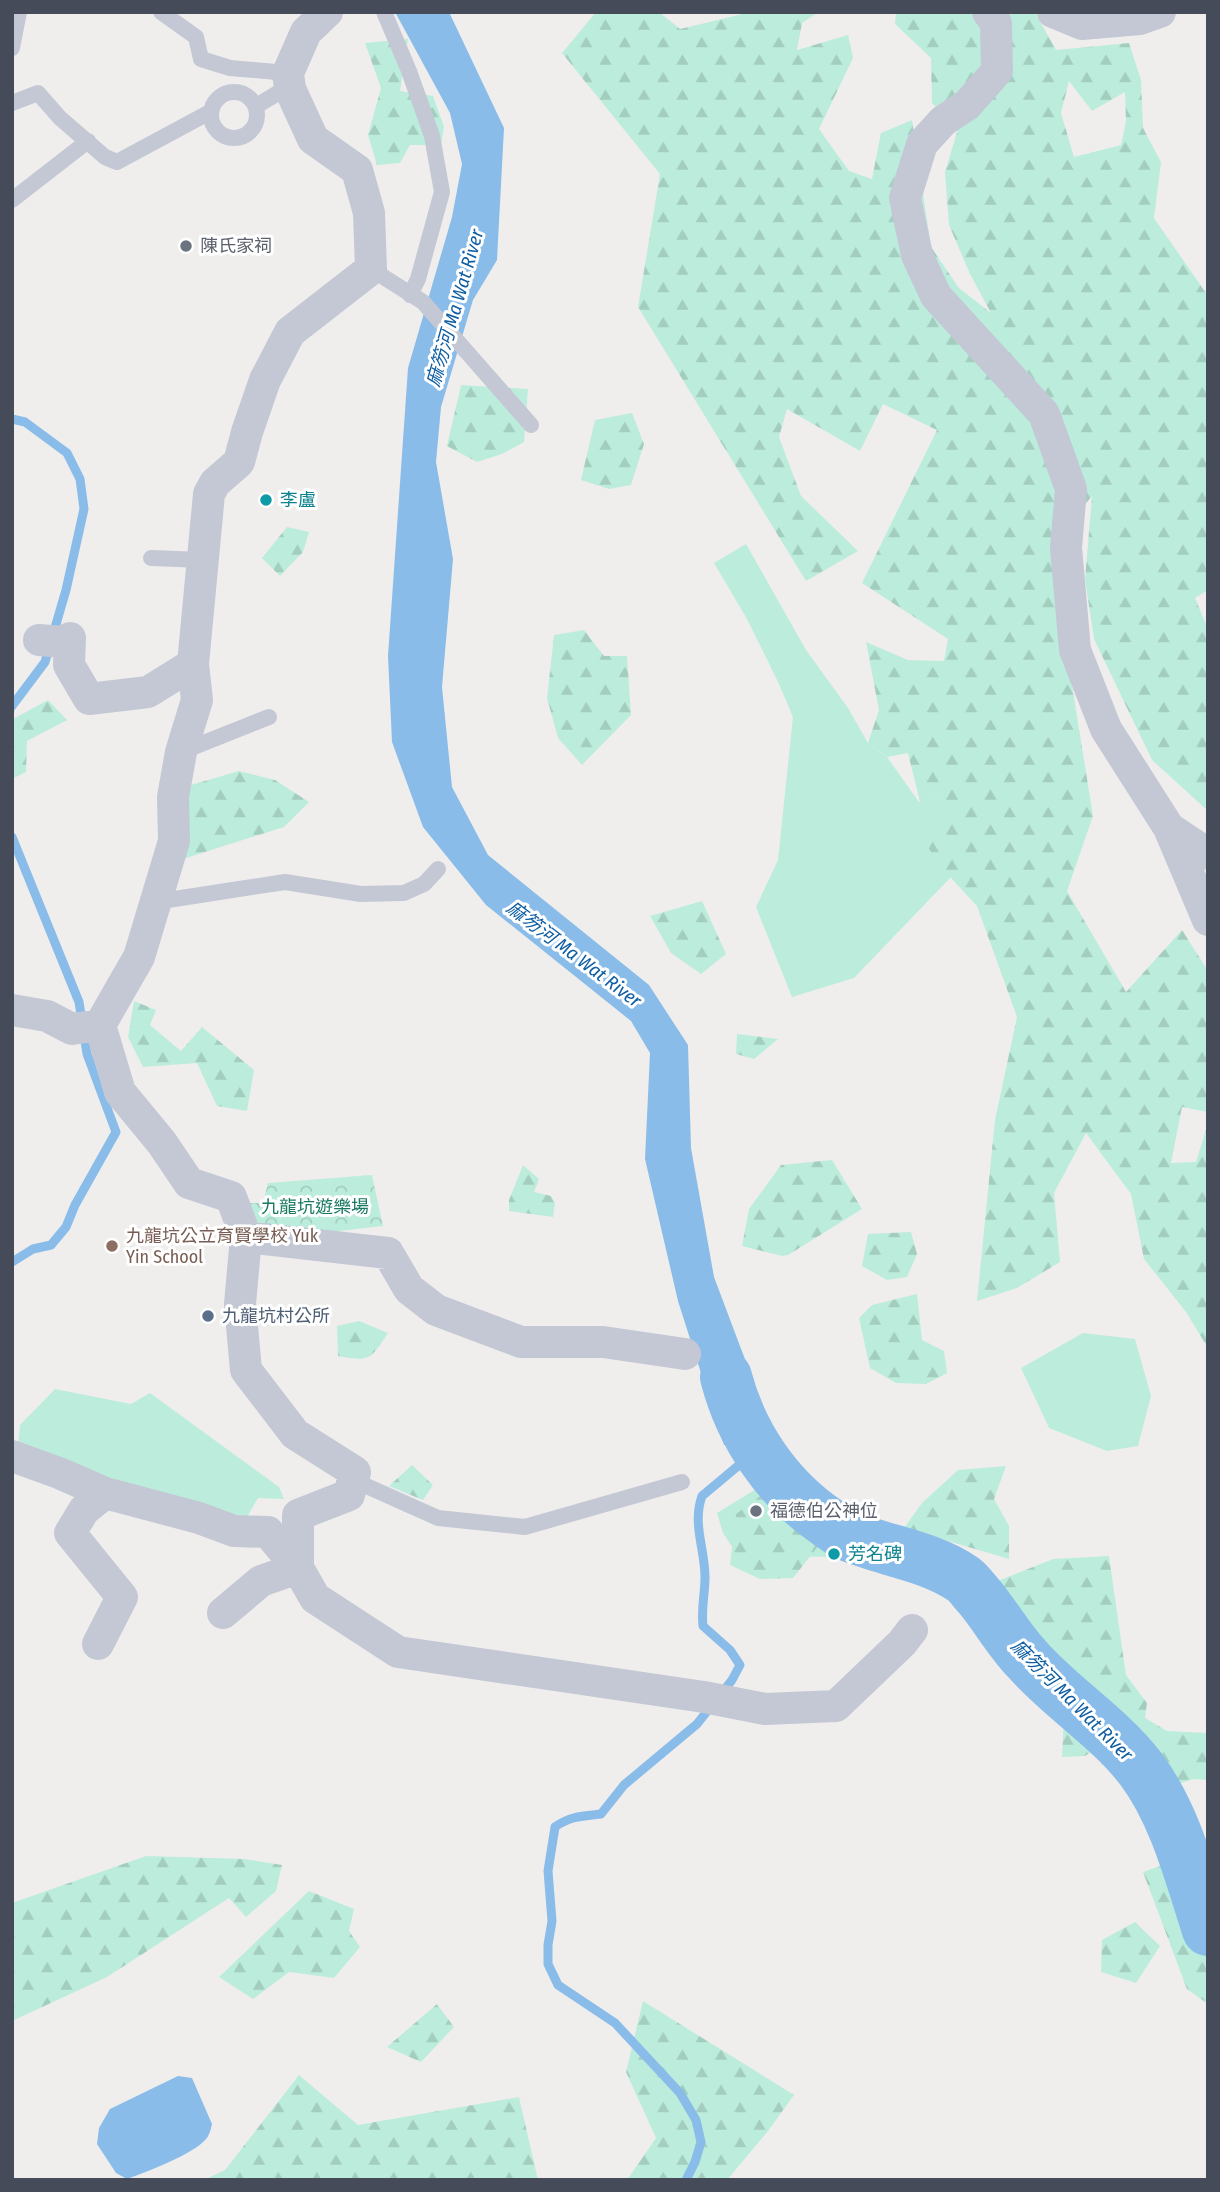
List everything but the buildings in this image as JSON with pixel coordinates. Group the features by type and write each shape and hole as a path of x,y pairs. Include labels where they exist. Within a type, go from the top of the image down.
{"street":[{"path":"298,1568 298,1515 349,1495 355,1472 295,1434 246,1370 240,1304 246,1237 231,1197 189,1183 162,1143 120,1092 100,1025 139,957 174,841 173,797 181,752 197,700 193,664 209,494 215,483 239,462 265,380 290,332 371,269 369,213 357,170 313,139 289,81 306,32 327,12"},
{"path":"988,12 996,23 997,71 967,105 943,121 922,144 905,198 917,255 936,296 1044,414 1071,489 1066,548 1075,650 1106,729 1169,828 1208,920"},
{"path":"1053,12 1082,24 1140,19 1160,12"},
{"path":"38,640 63,642 70,638 69,665 89,699 148,692 193,664"},
{"path":"1169,828 1208,855"},
{"path":"12,1010 47,1016 72,1029 100,1025"},
{"path":"246,1237 388,1252 409,1289 436,1310 521,1342 603,1342 685,1354"},
{"path":"12,1456 105,1493 199,1518 234,1531 268,1532 298,1568 315,1598 398,1652 704,1697 765,1709 836,1706 902,1643 912,1630"},
{"path":"98,1644 122,1597 70,1533 84,1510 105,1493"},
{"path":"223,1613 261,1581 298,1568"}],"lane":[{"path":"12,48 19,12"},
{"path":"161,12 196,37 201,58 230,68 289,81"},
{"path":"384,12 432,136 442,192 418,279 417,298"},
{"path":"256,106 289,81"},
{"path":"237,92 249,96 256,106 256,121 249,133 236,138 222,136 212,126 210,112 215,100 225,93 237,92"},
{"path":"12,103 38,93 60,118 105,157 117,162 210,112"},
{"path":"12,200 88,141"},
{"path":"371,269 417,298 531,425"},
{"path":"151,558 203,560"},
{"path":"181,752 269,717"},
{"path":"155,902 285,882 361,894 404,893 425,884 438,869"},
{"path":"353,1480 438,1518 525,1527 682,1482"}],"green space":[{"path":"596,12 659,12 680,29 751,12 819,12 802,23 797,50 848,35 853,58 819,129 849,171 872,179 881,133 912,120 931,247 959,288 991,313 970,274 949,225 945,172 958,129 932,103 931,58 895,24 896,12 1035,12 1056,50 1129,43 1141,80 1143,128 1161,162 1154,218 1208,296 1208,590 1195,598 1208,629 1208,811 1152,760 1094,639 1085,579 1092,496 1050,548 1093,816 1067,891 1126,992 1182,930 1208,971 1208,1112 1182,1107 1171,1163 1196,1162 1208,1123 1208,1348 1186,1312 1144,1259 1131,1194 1086,1133 1054,1193 1060,1262 1017,1288 977,1301 995,1120 1017,1017 977,906 938,864 925,842 953,815 940,796 920,802 908,753 887,757 868,743 879,710 866,642 908,660 944,661 948,639 862,583 937,430 883,404 860,451 787,409 779,437 801,496 858,551 806,581 638,307 660,174 562,53","holes":["1069,81 1092,111 1125,92 1126,121 1121,145 1074,157 1061,113"]},
{"path":"408,39 400,91 433,96 444,127 441,145 410,145 400,163 377,165 368,135 381,88 365,43"},
{"path":"461,385 528,389 524,442 502,454 477,462 447,446"},
{"path":"632,413 644,444 631,485 609,489 581,480 595,420"},
{"path":"287,527 309,532 303,552 280,576 262,558"},
{"path":"746,544 806,650 848,708 868,743 887,757 919,802 940,796 954,815 938,864 951,877 854,978 792,997 756,907 778,860 793,717 747,619 714,563"},
{"path":"584,630 604,656 627,656 631,715 582,765 558,738 547,698 554,635"},
{"path":"48,700 67,720 27,741 26,772 12,779 12,708 15,709 13,719"},
{"path":"239,771 275,780 309,802 284,827 183,859 184,787"},
{"path":"702,901 726,954 701,974 671,953 650,916"},
{"path":"134,1001 156,1010 150,1025 181,1051 202,1027 254,1070 247,1111 217,1106 197,1063 143,1067 128,1037"},
{"path":"737,1034 778,1039 754,1059 736,1054"},
{"path":"832,1160 862,1209 788,1255 782,1256 742,1246 749,1209 781,1165"},
{"path":"523,1165 539,1179 534,1192 551,1196 555,1203 553,1217 509,1211 509,1200"},
{"name":"九龍坑遊樂場","path":"372,1175 383,1226 314,1234 243,1221 242,1203 263,1203 268,1183"},
{"path":"911,1232 917,1254 907,1277 887,1280 862,1266 868,1234"},
{"path":"917,1294 922,1340 944,1351 947,1373 926,1384 896,1383 870,1368 859,1318 872,1305"},
{"path":"359,1321 388,1333 368,1357 357,1359 338,1356 337,1326"},
{"path":"1083,1333 1135,1339 1151,1396 1138,1446 1107,1451 1049,1428 1021,1368"},
{"path":"55,1389 131,1404 150,1393 279,1487 284,1499 258,1498 243,1524 18,1446 20,1425"},
{"path":"412,1465 433,1485 423,1500 389,1486"},
{"path":"1006,1466 994,1499 1009,1526 1009,1559 904,1528 922,1503 958,1470"},
{"path":"792,1481 830,1503 817,1526 827,1535 793,1578 760,1579 730,1565 736,1514 767,1491"},
{"path":"756,1489 793,1525 838,1551 835,1557 774,1556 733,1548 723,1533 717,1513"},
{"path":"1109,1556 1126,1675 1147,1703 1145,1718 1167,1731 1208,1733 1208,1780 1193,1779 1160,1790 1143,1756 1101,1765 1118,1709 1065,1677 1027,1644 995,1582 1053,1559"},
{"path":"1064,1717 1102,1719 1097,1748 1085,1756 1062,1757"},
{"path":"146,1856 245,1859 282,1865 276,1891 246,1917 229,1898 107,1977 12,2021 12,1903"},
{"path":"1166,1864 1196,1882 1208,1905 1208,2004 1187,1989 1143,1872"},
{"path":"309,1891 354,1909 349,1931 360,1947 334,1978 289,1972 253,1999 219,1977"},
{"path":"1135,1922 1160,1946 1136,1983 1101,1972 1102,1940"},
{"path":"643,2001 794,2095 727,2180 627,2180 656,2138 626,2072"},
{"path":"437,2004 454,2027 421,2062 387,2047"},
{"path":"299,2075 358,2125 519,2097 538,2180 204,2180 225,2170"}],"water":[{"path":"395,12 449,12 504,128 497,260 473,300 441,407 436,462 453,559 442,687 452,787 488,855 649,985 688,1045 691,1148 714,1277 775,1439 724,1445 678,1301 645,1159 650,1053 631,1021 486,905 423,827 392,742 388,656 408,368 452,217 462,164 450,113"},
{"path":"178,2076 192,2078 212,2124 207,2138 191,2151 146,2172 127,2179 116,2173 97,2144 99,2128 110,2109"}],"waterway":[{"path":"12,419 25,422 67,453 80,479 84,509 66,590 45,662 12,706"},
{"path":"12,837 79,1002 87,1054 116,1132 75,1205 66,1227 51,1245 33,1249 12,1262"},
{"name":"麻笏河 Ma Wat River","path":"726,1377 751,1439 792,1493 846,1535 908,1554 950,1571 965,1581 1019,1651 1128,1754 1141,1769 1164,1806 1188,1867 1208,1930"},
{"path":"721,1694 740,1665 730,1650 703,1626 705,1577 699,1506 702,1496 757,1450"},
{"path":"686,2180 701,2142 696,2120 680,2093 615,2023 558,1985 548,1964 552,1921 548,1871 555,1827 571,1819 601,1814 624,1785 697,1724 712,1705"}],"place":[{"name":"陳氏家祠","path":"186,246"},
{"name":"李盧","path":"266,500"},
{"name":"九龍坑公立育賢學校 Yuk Yin School","path":"112,1246"},
{"name":"九龍坑村公所","path":"208,1316"},
{"name":"福德伯公神位","path":"756,1511"},
{"name":"芳名碑","path":"834,1554"}]}
